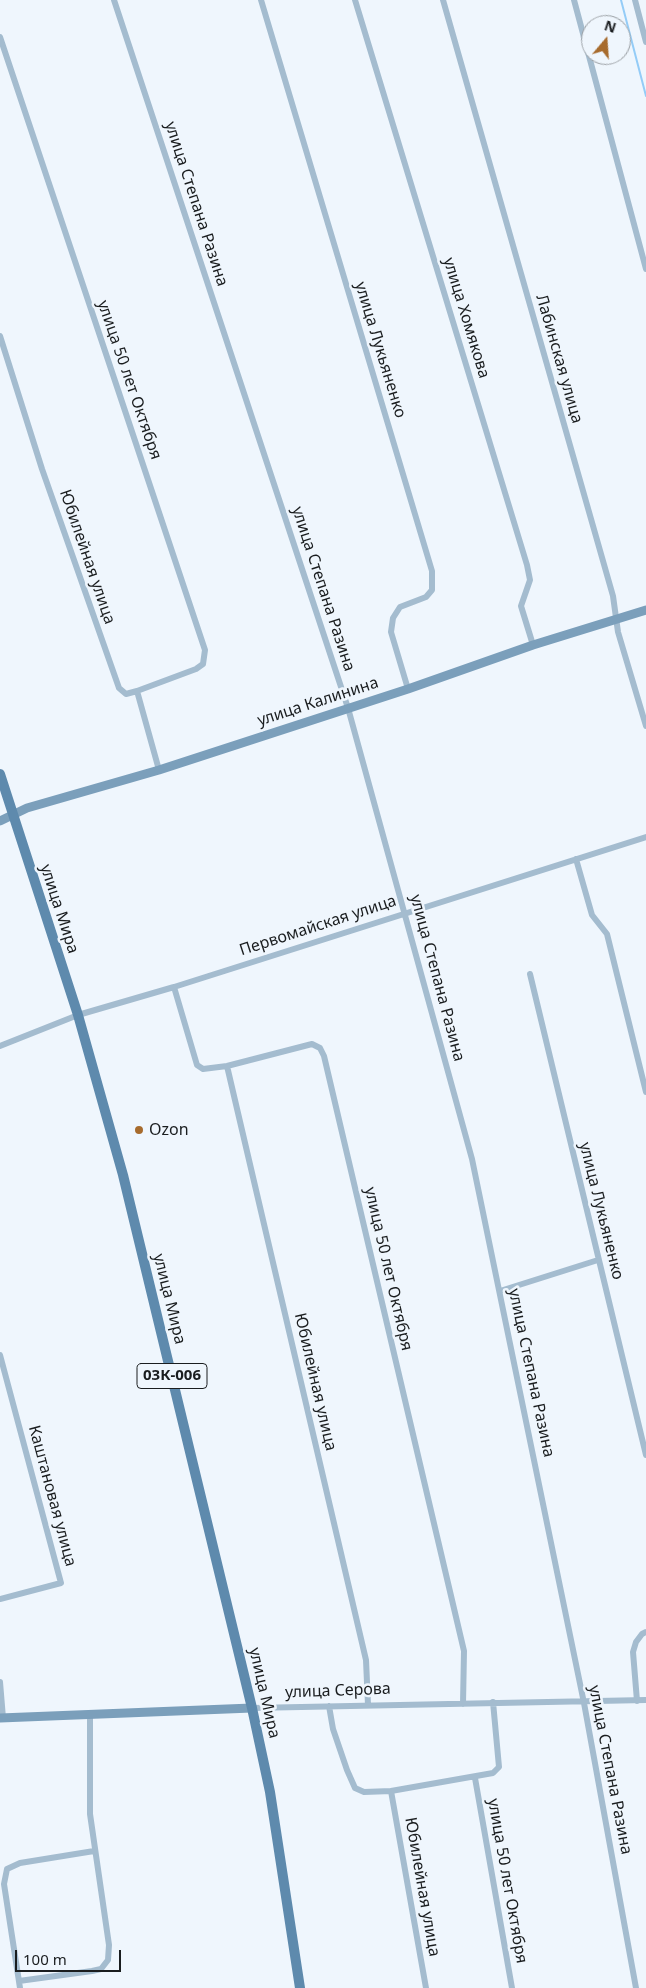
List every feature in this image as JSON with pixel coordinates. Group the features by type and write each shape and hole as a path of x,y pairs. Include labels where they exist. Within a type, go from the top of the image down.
{"main road":[{"name":"улица Мира","path":"0,774 78,1015 123,1175 252,1708 270,1792 300,1988"}],"street":[{"name":"улица Степана Разина","path":"114,0 348,708 472,1159 584,1703 636,1988"},
{"name":"улица Лукьяненко","path":"261,0 432,571 432,590 426,597 400,607 393,618 391,632 408,688"},
{"name":"улица Хомякова","path":"355,0 527,565 530,580 521,606 532,645"},
{"name":"Лабинская улица","path":"443,0 613,596 615,619 646,726"},
{"path":"574,0 646,269"},
{"path":"635,0 646,42"},
{"name":"улица 50 лет Октября","path":"0,37 205,650 203,664 196,670 137,691"},
{"name":"Юбилейная улица","path":"0,336 42,469 118,688 126,694 137,691"},
{"name":"улица Калинина","path":"0,821 27,808 159,770 532,645 646,610"},
{"path":"137,691 159,770"},
{"name":"Первомайская улица","path":"0,1046 78,1015 174,987 405,912 646,837"},
{"path":"576,859 592,915 607,934 646,1092"},
{"name":"улица Лукьяненко","path":"530,974 646,1455"},
{"name":"улица 50 лет Октября","path":"174,987 197,1065 202,1069 227,1066 312,1044 320,1048 324,1056 464,1651 463,1704"},
{"name":"Юбилейная улица","path":"227,1066 364,1650 368,1705"},
{"path":"500,1291 598,1260"},
{"name":"Каштановая улица","path":"0,1355 61,1583 0,1599"},
{"path":"637,1701 634,1652 636,1642 646,1632"},
{"path":"0,1682 2,1718"},
{"name":"улица Серова","path":"2,1718 252,1708 493,1702 584,1703 646,1700"},
{"path":"329,1706 333,1729 355,1788 364,1792 392,1791 476,1778 493,1773 499,1767 493,1702"},
{"path":"90,1714 90,1814 108,1944 108,1960 101,1969 19,1984 4,1884 6,1869 20,1862 94,1852"},
{"name":"улица 50 лет Октября","path":"476,1778 512,1988"},
{"name":"Юбилейная улица","path":"392,1791 426,1988"}],"waterway":[{"path":"621,0 646,96"}],"place":[{"name":"Ozon","path":"139,1130"}]}
